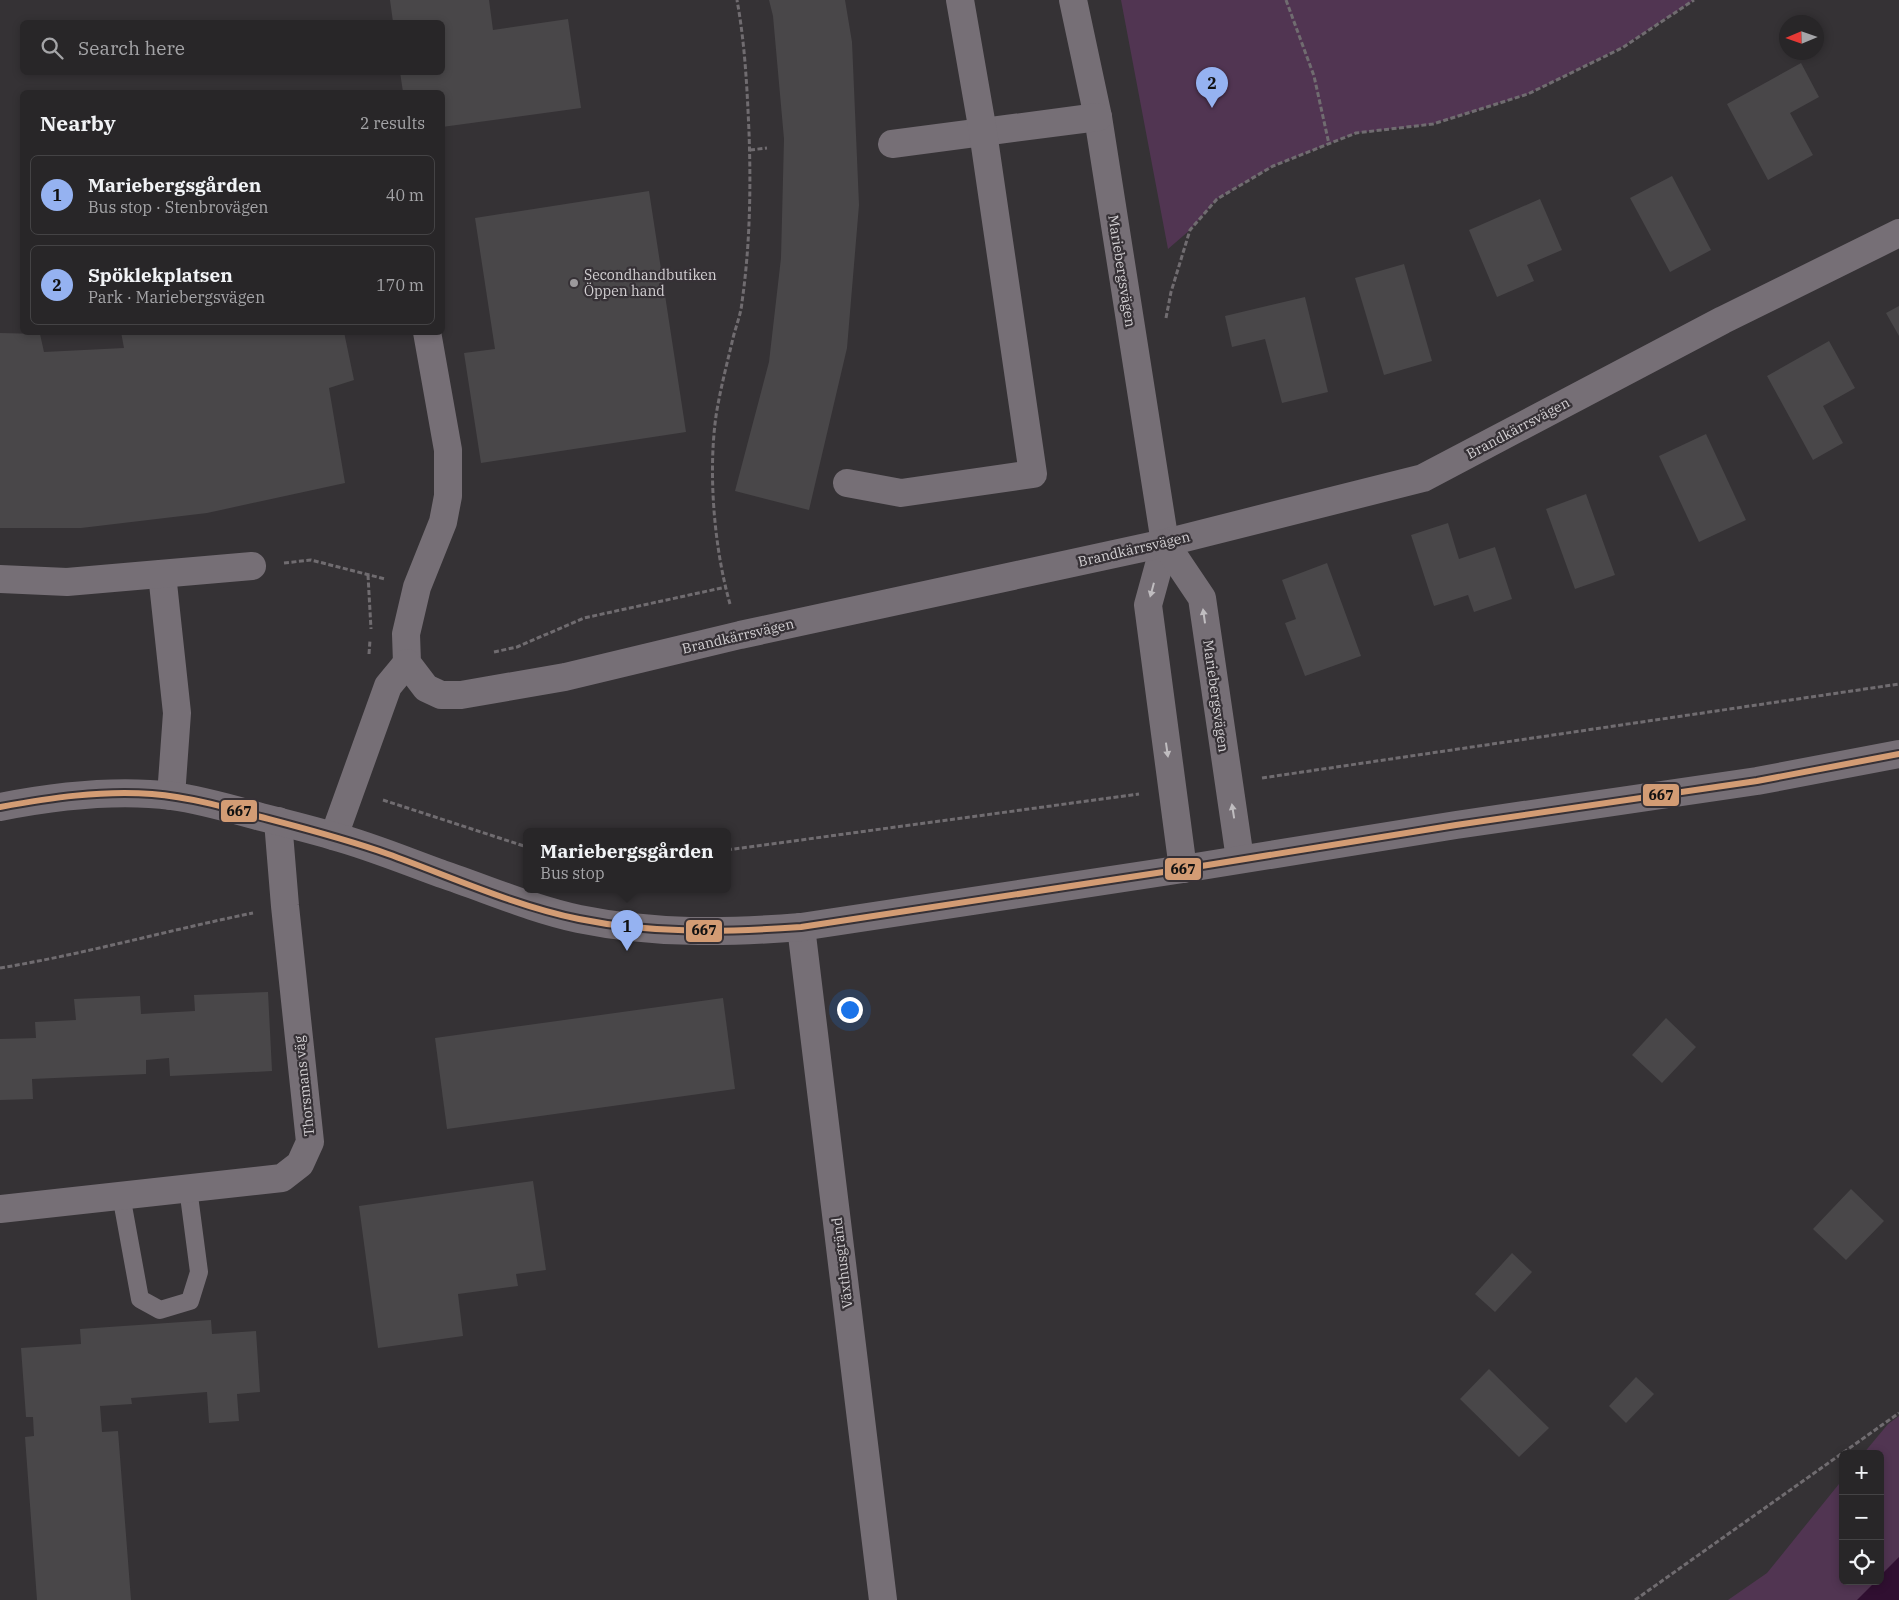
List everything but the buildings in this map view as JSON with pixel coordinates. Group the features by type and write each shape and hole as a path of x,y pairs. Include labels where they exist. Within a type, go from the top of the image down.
{"street":[{"path":"847,483 901,493 1033,474 983,132 960,0"},
{"name":"Mariebergsvägen","path":"1073,0 1098,117 1165,543 1148,605 1183,869"},
{"path":"892,144 1098,117"},
{"name":"Brandkärrsvägen","path":"408,662 426,688 441,695 461,695 566,677 740,635 1165,543 1423,478 1723,320 1899,233"},
{"path":"334,836 388,686 408,662 406,634 417,587 443,522 448,496 448,450 428,335"},
{"name":"Mariebergsvägen","path":"1165,543 1202,598 1240,859"},
{"path":"0,579 68,582 252,566"},
{"path":"162,574 177,713 171,796"},
{"path":"0,807 36,800 82,795 132,794 171,796 206,802 334,836 576,919 625,928 686,931 761,930 801,927 1183,869 1456,824 1757,781 1899,754"},
{"name":"Thorsmans väg","path":"0,1209 282,1178 300,1164 310,1142 278,822"},
{"name":"Växthusgränd","path":"801,927 883,1600"}],"lane":[{"path":"121,1195 140,1299 160,1310 190,1301 199,1272 188,1188"}],"path":[{"path":"737,0 744,38 750,150 751,178 748,247 742,304 716,416 713,463 715,519 726,588 740,635"},
{"path":"1286,0 1314,76 1328,144"},
{"path":"1164,327 1171,292 1190,230 1217,199 1273,166 1356,133 1433,124 1528,94 1622,48 1694,0"},
{"path":"750,150 767,148"},
{"path":"252,566 311,560 417,587"},
{"path":"1229,782 1589,731 1899,684"},
{"path":"731,849 1173,790"},
{"path":"0,968 58,958 285,906"},
{"path":"1634,1600 1899,1413"}],"shaded area":[{"path":"1121,0 1694,0 1622,47 1528,94 1433,124 1356,133 1273,166 1217,199 1190,230 1168,249"},
{"path":"1899,1416 1899,1600 1728,1600 1767,1573 1839,1484 1839,1585 1884,1585 1884,1450 1866,1450 1888,1424"},
{"path":"1899,1557 1899,1600 1857,1600 1872,1585 1884,1585 1884,1572"}],"transit line":[{"name":"667","path":"0,807 95,794 133,793 180,797 356,843 507,899 579,919 634,927 717,931 801,927 1456,825 1757,781 1899,754"}],"place":[{"name":"Spöklekplatsen","path":"1212,108"},
{"name":"Secondhandbutiken Öppen hand","path":"574,283"},
{"name":"Mariebergsgården","path":"627,951"}]}
